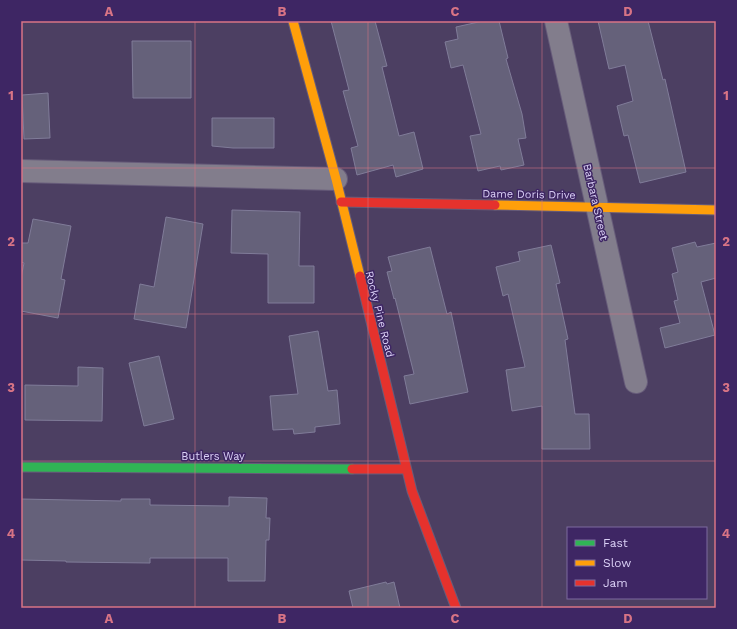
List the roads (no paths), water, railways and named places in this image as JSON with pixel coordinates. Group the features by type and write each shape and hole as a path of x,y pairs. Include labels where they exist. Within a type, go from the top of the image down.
{"street":[{"name":"Rocky Pine Road","path":"293,21 336,179 412,491 456,608"},
{"name":"Barbara Street","path":"556,21 636,382"},
{"path":"21,171 336,179"},
{"name":"Dame Doris Drive","path":"341,202 716,210"},
{"name":"Butlers Way","path":"21,467 406,469"}]}
